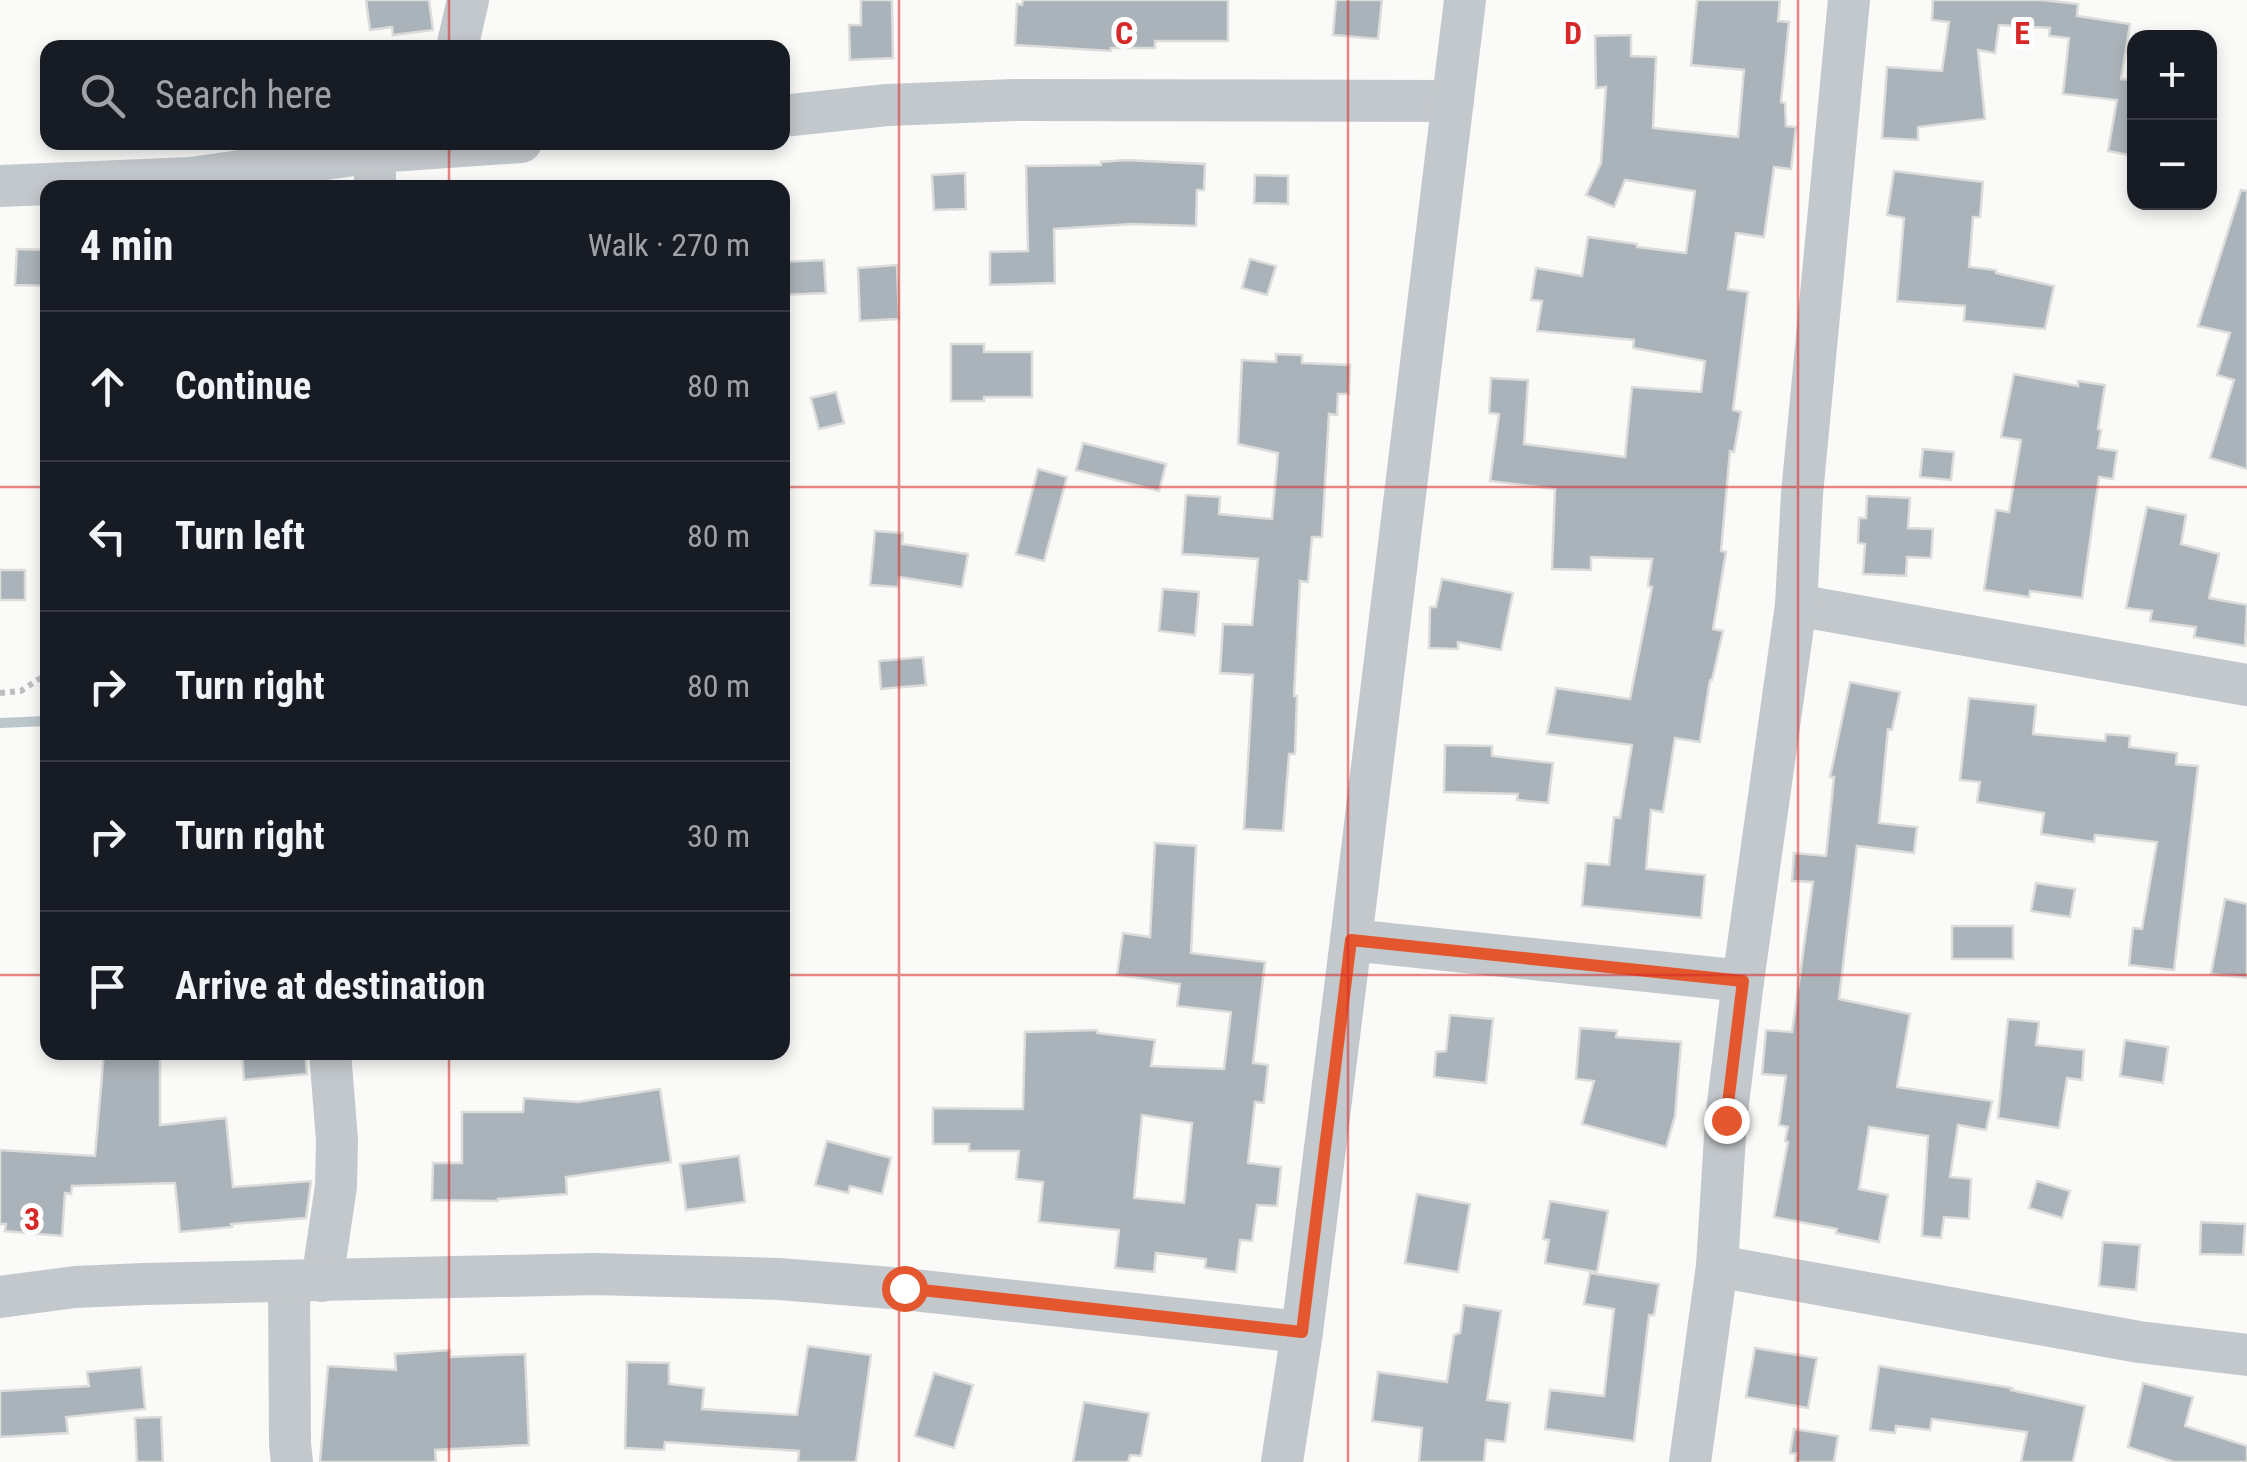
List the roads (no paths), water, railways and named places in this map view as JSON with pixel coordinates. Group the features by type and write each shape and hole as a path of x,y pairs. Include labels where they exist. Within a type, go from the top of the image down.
{"street":[{"path":"459,40 468,0"},
{"path":"1282,1462 1302,1332 1465,0"},
{"path":"1690,1462 1717,1266 1726,1120 1743,981 1796,606 1802,494 1849,0"},
{"path":"790,115 887,105 1015,100 1453,101"},
{"path":"143,180 375,170 443,150"},
{"path":"0,186 40,184"},
{"path":"1796,606 2247,685"},
{"path":"1351,940 1743,981"},
{"path":"292,1462 290,1444 305,1281 336,1186 331,1060"},
{"path":"1717,1266 2139,1342 2247,1355"},
{"path":"0,1297 144,1284 594,1274 779,1279 904,1288 1302,1332"}],"waterway":[{"path":"0,723 40,721"}]}
